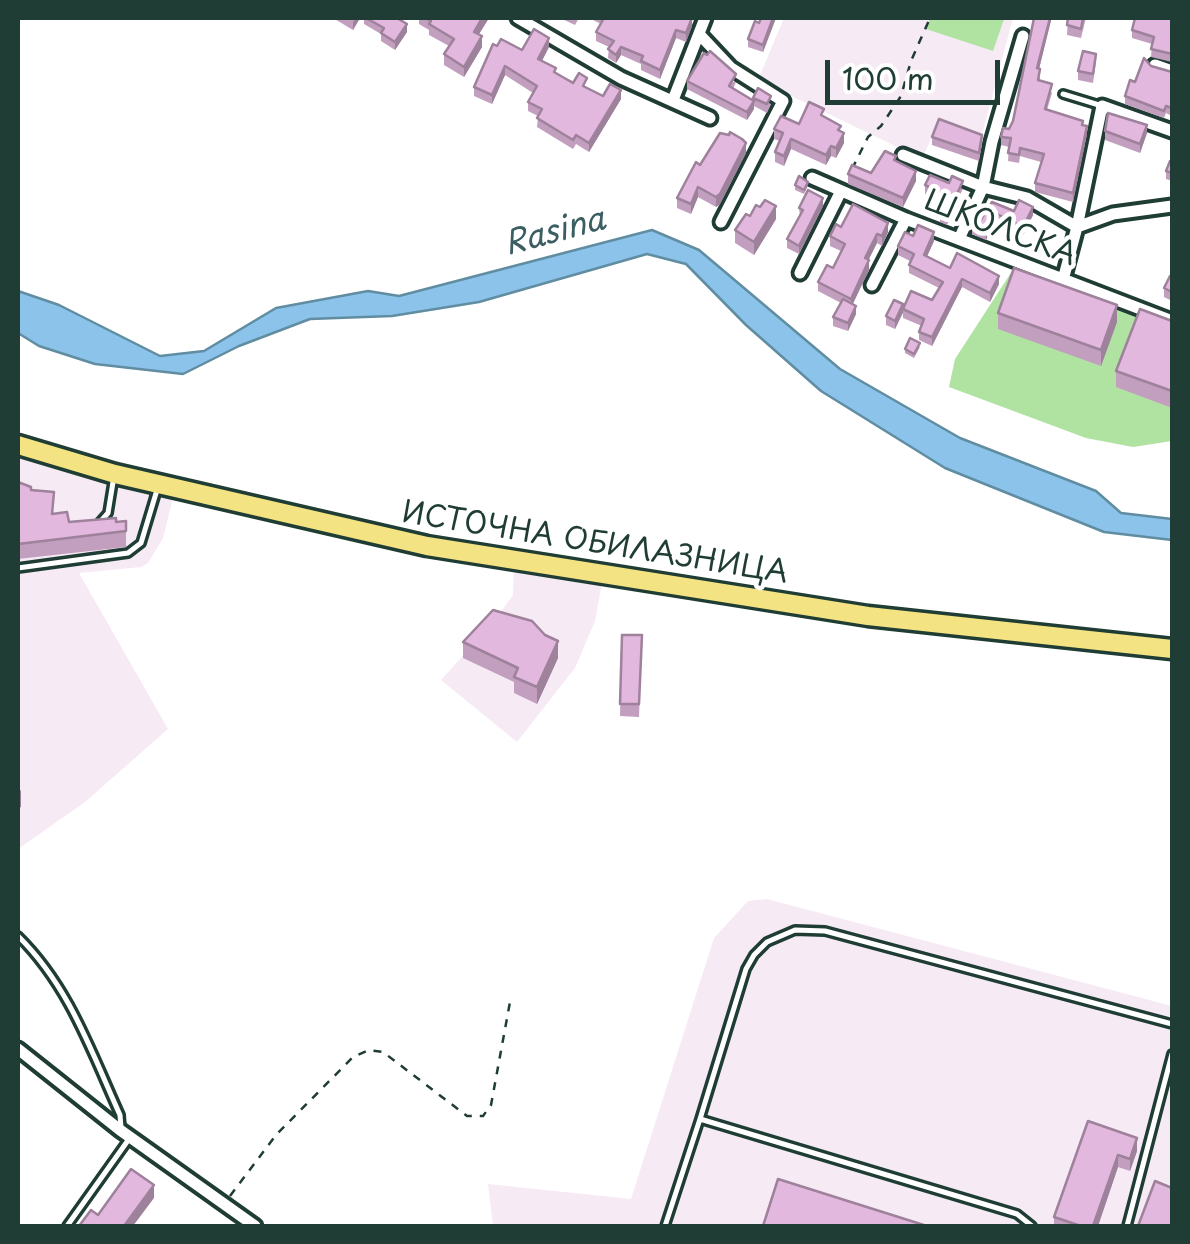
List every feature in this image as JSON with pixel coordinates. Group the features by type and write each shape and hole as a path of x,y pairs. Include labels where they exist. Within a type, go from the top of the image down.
{"main road":[{"name":"ИСТОЧНА ОБИЛАЗНИЦА","path":"18,445 115,474 427,546 868,616 1172,649"}],"street":[{"path":"518,18 621,78 710,118"},
{"path":"673,100 705,18"},
{"path":"700,35 731,68 783,100 721,222"},
{"path":"959,239 983,187 1023,36"},
{"path":"1155,65 1172,71"},
{"path":"1063,280 1102,106 1172,130"},
{"path":"903,155 983,187 1026,198 1077,227 1114,214 1172,206"},
{"name":"ШКОЛСКА","path":"812,178 906,219 1172,321"},
{"path":"800,273 841,191"},
{"path":"872,285 906,219"},
{"path":"18,1049 125,1134 255,1226"}],"lane":[{"path":"1063,94 1102,106"},
{"path":"95,525 108,513 115,474"},
{"path":"18,568 128,553 141,543 159,482"},
{"path":"664,1226 746,969 767,942 795,930 825,932 1172,1024"},
{"path":"18,936 40,958 79,1020 125,1134 67,1226"},
{"path":"1127,1226 1172,1054"},
{"path":"700,1119 1016,1214 1032,1226"}],"path":[{"path":"841,191 868,137 902,96 915,50 930,18"},
{"path":"221,1203 240,1186 290,1120 353,1057 364,1051 383,1052 467,1116 483,1116 490,1104 510,1002"}],"shaded area":[{"path":"784,18 1013,18 981,139 937,125 922,159 758,80"},
{"path":"18,455 173,498 163,538 148,563 79,573 168,729 85,802 18,849"},
{"path":"514,567 602,583 595,621 575,668 517,742 441,680 513,595"},
{"path":"767,899 1172,1006 1172,1226 493,1226 488,1184 631,1199 714,938 748,901"}],"green space":[{"path":"930,18 1004,19 993,51 926,29"},
{"path":"1014,268 1172,327 1172,441 1133,447 1086,438 949,387 955,359"}],"water":[{"path":"652,230 699,250 840,369 960,438 1096,491 1121,513 1172,519 1172,540 1104,532 945,468 821,391 746,325 686,264 647,254 479,302 392,316 310,319 239,346 183,374 95,364 39,346 18,333 18,291 59,305 160,356 204,351 276,308 368,291 399,296"}],"building":[{"path":"366,18 397,18 407,24 395,42 381,33 384,28"},
{"path":"426,18 482,18 474,32 482,36 464,67 444,54 454,39"},
{"path":"604,18 692,18 686,33 676,30 660,70 641,61 643,56 621,47 616,55 608,49 614,41 596,32"},
{"path":"761,18 773,18 763,45 748,39 755,21 759,23"},
{"path":"1034,18 1050,18 1037,68 1038,80 1052,84 1045,109 1083,121 1082,125 1087,126 1073,193 1035,183 1044,154 1020,148 1019,155 1008,153 1011,138 1001,137 1003,128 1009,129 1013,121"},
{"path":"1068,18 1083,18 1081,29 1067,25"},
{"path":"1135,18 1172,18 1172,54 1151,49 1154,37 1132,30"},
{"path":"534,29 549,38 538,59 556,68 554,72 573,83 579,73 587,78 583,86 603,96 610,84 621,90 589,143 576,135 573,140 537,118 542,109 528,102 537,86 505,66 492,95 474,87 493,44 497,46 501,39 522,50"},
{"path":"710,51 736,74 729,86 754,101 747,112 687,81 704,53"},
{"path":"1083,51 1096,54 1093,74 1078,71"},
{"path":"1144,58 1151,66 1172,72 1172,108 1166,106 1164,111 1125,96"},
{"path":"758,88 771,96 767,104 753,98"},
{"path":"809,102 824,109 821,115 841,126 838,130 844,133 836,148 831,146 826,155 791,139 784,156 775,152 783,133 774,129 781,116 799,124"},
{"path":"1108,113 1147,125 1140,144 1105,131"},
{"path":"939,119 982,135 979,153 932,137"},
{"path":"730,132 746,143 720,194 716,197 698,187 691,204 677,198 696,162 700,165 720,133"},
{"path":"885,151 916,171 903,198 848,174 852,165 871,173"},
{"path":"930,175 949,183 952,176 963,181 956,196 963,199 958,210 951,207 947,216 940,213 947,195 925,185"},
{"path":"799,176 808,182 804,190 795,185"},
{"path":"808,190 823,198 799,246 787,239 803,210 799,208"},
{"path":"765,200 776,206 754,242 735,230 746,214 750,216 756,205 760,207"},
{"path":"1019,200 1033,207 1023,227 995,213 986,232 972,227 992,202 1014,211"},
{"path":"853,204 888,223 882,236 877,234 865,258 869,260 851,299 818,282 827,265 833,268 845,244 830,236 836,224 841,227"},
{"path":"918,225 934,232 924,255 950,268 957,253 999,276 990,293 962,279 932,337 919,332 924,319 903,309 911,291 932,300 943,282 909,265 914,254 898,246 905,232 913,236"},
{"path":"1014,268 1117,305 1101,350 998,313"},
{"path":"1172,277 1172,292 1164,288"},
{"path":"843,299 856,306 848,323 833,317"},
{"path":"894,300 903,304 895,321 886,316"},
{"path":"1140,309 1172,321 1172,391 1116,371"},
{"path":"910,338 920,343 914,354 905,349"},
{"path":"18,482 31,490 54,492 52,514 67,512 69,522 116,518 116,522 126,521 126,531 18,544"},
{"path":"493,610 532,621 545,635 558,641 537,687 514,677 518,668 463,642"},
{"path":"622,635 642,635 639,704 620,704"},
{"path":"1088,1121 1137,1138 1130,1159 1118,1155 1093,1226 1081,1226 1054,1217"},
{"path":"131,1169 154,1185 124,1226 79,1226 91,1210 98,1215"},
{"path":"778,1179 927,1226 763,1226"},
{"path":"1155,1181 1172,1188 1172,1226 1138,1226"}],"water label":[{"name":"Rasina","path":"555,233"}]}
